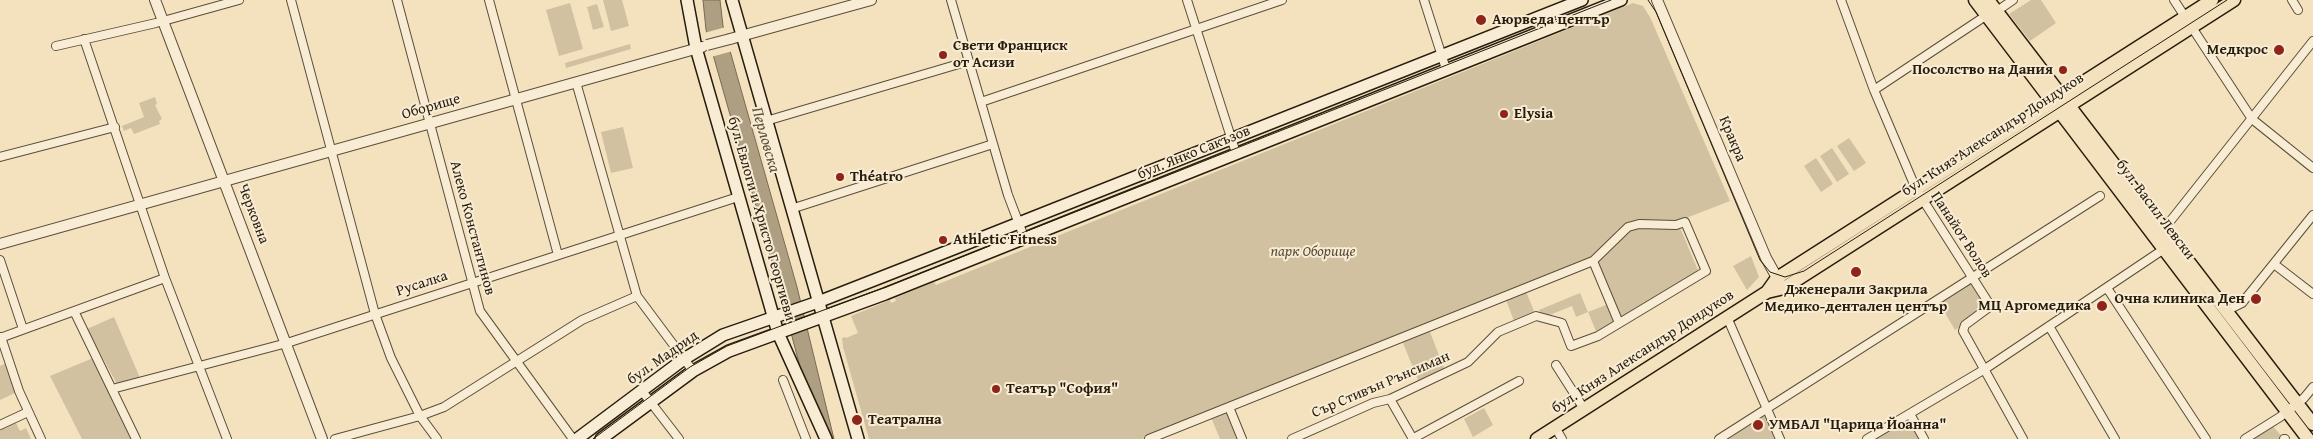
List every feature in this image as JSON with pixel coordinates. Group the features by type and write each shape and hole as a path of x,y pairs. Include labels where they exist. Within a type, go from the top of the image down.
{"main road":[{"name":"бул. Евлоги и Христо Георгиеви","path":"687,0 702,47 738,197 778,334 826,439"},
{"name":"бул. Евлоги и Христо Георгиеви","path":"732,0 736,38 766,121 858,439"},
{"name":"бул. Янко Сакъзов","path":"774,317 818,302 1582,0"},
{"name":"бул. Янко Сакъзов","path":"778,334 1621,0"},
{"name":"бул. Васил Левски","path":"1975,0 1992,13 2061,104 2164,249 2308,439"},
{"name":"бул. Васил Левски","path":"1988,0 1992,13"},
{"name":"бул. Княз Александър Дондуков","path":"2188,22 2212,0"},
{"name":"бул. Княз Александър Дондуков","path":"1537,439 2188,22 2234,0"},
{"name":"бул. Васил Левски","path":"2061,104 2164,229 2313,424"},
{"name":"бул. Мадрид","path":"577,439 684,359 723,336 774,317"},
{"name":"бул. Мадрид","path":"601,439 693,371 729,351 778,334"}],"street":[{"name":"Черковна","path":"155,0 322,439"},
{"path":"56,46 163,21 239,0"},
{"path":"291,0 375,314 391,358 420,416 437,439"},
{"name":"Алеко Константинов","path":"397,0 480,311 515,362 573,439"},
{"path":"489,0 558,255"},
{"name":"Оборище","path":"0,244 870,0"},
{"path":"952,0 1008,195 1024,237"},
{"path":"1187,0 1236,153"},
{"path":"981,102 1282,0"},
{"path":"1424,0 1446,69"},
{"name":"Кракра","path":"1656,0 1766,258 1780,283"},
{"name":"Панайот Волов","path":"1841,0 1874,90 1919,195 1988,302 1988,308 1965,325 1963,331 2023,439"},
{"path":"1874,90 2013,0"},
{"path":"2174,0 2252,119 2313,168"},
{"path":"2292,0 2298,10"},
{"path":"84,39 165,278 198,368 227,439"},
{"path":"2164,229 2313,41"},
{"path":"766,121 969,61"},
{"path":"576,82 637,296 693,371"},
{"path":"0,157 115,127"},
{"path":"791,209 993,144"},
{"path":"1719,439 2100,196"},
{"name":"Русалка","path":"112,389 198,368 287,343 738,197"},
{"path":"2226,311 2242,303 2313,215"},
{"name":"Сър Стивън Рънсиман","path":"1292,439 1373,404 1390,399 1468,362 1498,332 1536,316 1562,322 1571,346 1598,336 1706,271 1685,222 1676,225 1639,224 1628,227 1593,261"},
{"path":"1867,439 1985,369 2164,249"},
{"path":"0,260 23,329"},
{"path":"1148,439 1593,261 1619,323"},
{"path":"2274,264 2313,294"},
{"path":"41,439 28,412 0,337 165,278"},
{"path":"2107,288 2206,439"},
{"path":"334,439 420,416 444,407 582,320 637,296"},
{"path":"74,311 136,439"},
{"path":"1727,317 1780,439"},
{"path":"2049,326 2115,439"},
{"path":"1556,365 1584,409"},
{"path":"783,380 806,439"},
{"path":"1390,399 1413,439 1519,380"},
{"path":"2245,439 2298,404 2313,387"},
{"path":"642,391 678,439"},
{"path":"1229,407 1242,439"},
{"path":"0,425 28,412"},
{"path":"1910,414 1924,439"},
{"path":"1555,427 1562,439"}],"green space":[{"path":"603,0 622,0 629,26 611,31"},
{"path":"2031,0 2041,0 2056,23 2030,41 2009,14"},
{"path":"570,3 583,49 559,56 546,10"},
{"name":"парк Оборище","path":"1633,3 1643,6 1650,17 1730,201 1676,222 1640,220 1631,222 1617,231 1594,257 1142,439 869,439 843,347 842,338 858,333 851,316 890,300 891,303 896,301 895,298 934,282 936,285"},
{"path":"597,4 604,27 593,30 587,7"},
{"path":"630,44 631,49 566,68 565,63"},
{"path":"155,97 157,104 155,105 162,119 159,121 160,124 134,134 131,128 124,131 122,126 144,117 139,103"},
{"path":"623,127 633,168 611,173 601,132"},
{"path":"1849,138 1866,163 1854,171 1837,146"},
{"path":"1832,148 1849,174 1837,182 1820,156"},
{"path":"1816,158 1833,184 1821,192 1804,166"},
{"path":"1676,225 1681,230 1700,275 1598,336 1588,312 1611,303 1593,261 1628,227"},
{"path":"1751,256 1759,277 1747,290 1733,266"},
{"path":"1972,278 1988,308 1955,330 1938,301"},
{"path":"1525,289 1536,316 1515,324 1505,297"},
{"path":"1580,293 1588,312 1576,317 1572,306 1542,318 1539,310"},
{"path":"114,317 140,378 117,384 87,329"},
{"path":"1428,327 1446,373 1420,385 1401,338"},
{"path":"93,358 131,439 82,439 50,376"},
{"path":"9,362 19,391 0,400 0,366"},
{"path":"1229,407 1242,439 1220,439 1210,415"},
{"path":"1484,408 1493,425 1473,437 1464,419"},
{"name":"УМБАЛ \"Царица Йоанна\"","path":"1767,410 1780,439 1719,439"},
{"path":"1910,414 1924,439 1867,439"},
{"path":"16,423 20,431 26,428 31,439 0,439 0,430"},
{"path":"2271,424 2284,439 2245,439"}],"shaded area":[{"path":"703,0 720,0 723,26 797,287 834,439 819,439 780,291 706,30"}],"pier":[{"path":"726,27 733,51 711,57 704,33"}],"tram line":[{"path":"593,439 690,367 727,346 883,288 1611,0"},
{"path":"1648,0 1656,12 1760,260 1770,272 1785,277 1804,271 2227,0"}],"place":[{"name":"Аюрведа център","path":"1481,20"},
{"name":"Медкрос","path":"2279,50"},
{"name":"Свети Франциск от Асизи","path":"943,55"},
{"name":"Посолство на Дания","path":"2063,70"},
{"name":"Elysia","path":"1504,114"},
{"name":"Théatro","path":"840,177"},
{"name":"Athletic Fitness","path":"943,240"},
{"name":"Дженерали Закрила Медико-дентален център","path":"1856,272"},
{"name":"Очна клиника Ден","path":"2256,299"},
{"name":"МЦ Аргомедика","path":"2102,306"},
{"name":"Театър \"София\"","path":"996,389"},
{"name":"Театрална","path":"857,420"},
{"name":"УМБАЛ \"Царица Йоанна\"","path":"1758,425"}],"water label":[{"name":"Перловска","path":"765,140"}]}
